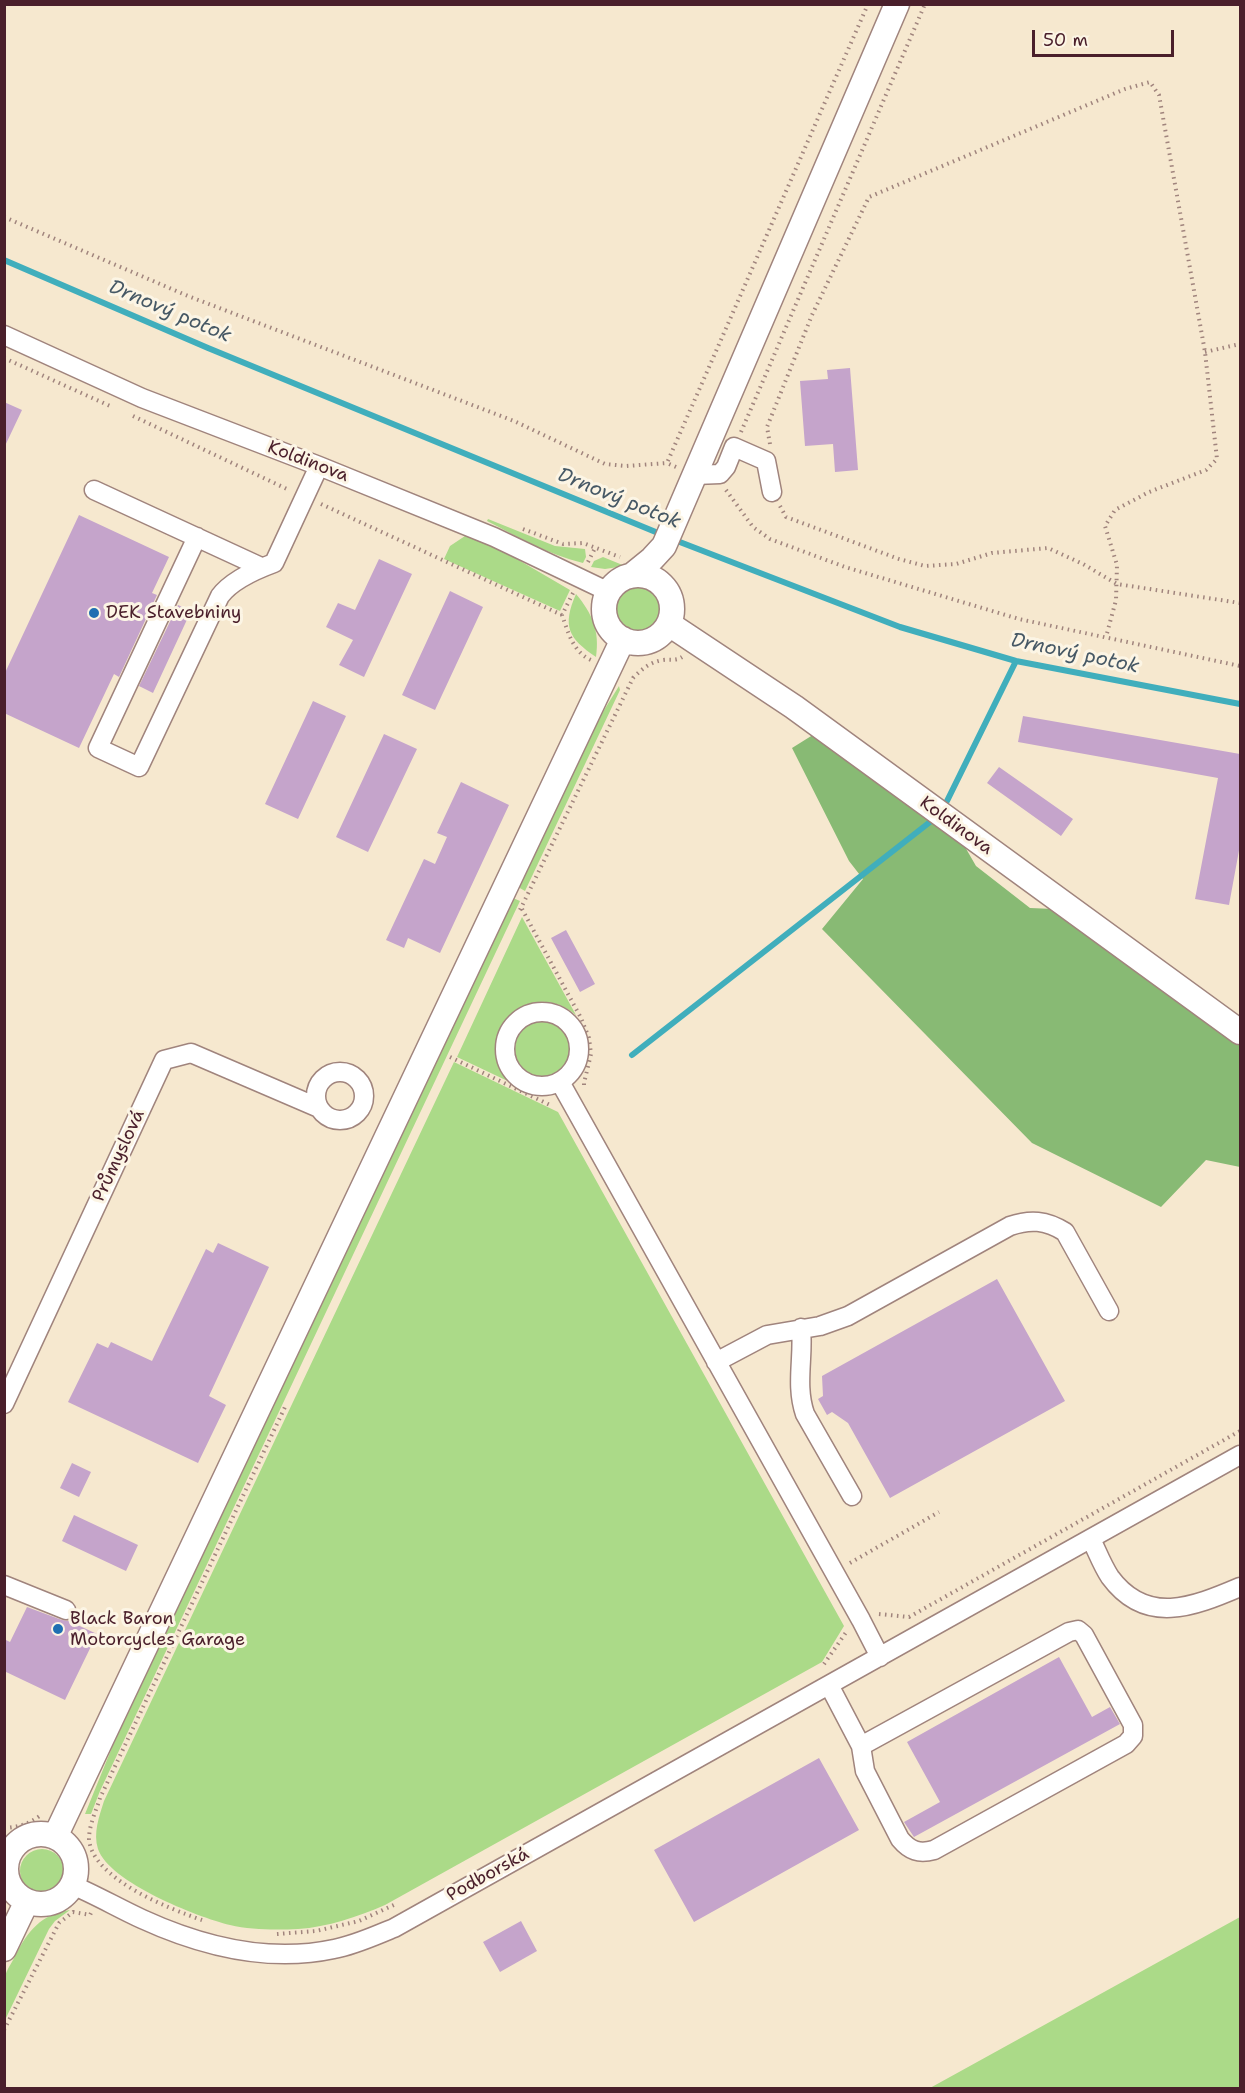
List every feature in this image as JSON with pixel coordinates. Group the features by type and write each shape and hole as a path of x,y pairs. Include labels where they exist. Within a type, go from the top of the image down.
{"main road":[{"path":"661,552 631,567 609,592 604,613 614,633 623,639 644,643 662,633 669,624 672,612 671,598 664,586 661,552 684,500 687,472 897,4"},
{"path":"631,567 664,586"},
{"name":"Koldinova","path":"669,624 794,707 1240,1032"},
{"path":"55,1837 623,639"},
{"path":"41,1834 55,1837 65,1843 73,1856 76,1870 72,1885 62,1896 49,1903 38,1904 27,1901 15,1892 8,1880 7,1854 27,1837 41,1834"},
{"path":"4,1948 27,1901"}],"street":[{"name":"Koldinova","path":"4,335 142,398 494,537 609,592"},
{"path":"687,472 720,474 726,467 734,447 766,461 772,492"},
{"path":"196,537 98,748 139,767 220,596 227,587 261,567 274,563 319,466"},
{"path":"94,489 261,567"},
{"path":"536,1013 549,1013 561,1018 571,1026 577,1038 579,1050 570,1074 560,1082 547,1086 534,1086 522,1081 513,1073 506,1061 504,1048 507,1036 514,1025 524,1017 536,1013"},
{"name":"Průmyslová","path":"4,1404 164,1060 190,1053 319,1108"},
{"path":"560,1082 880,1657"},
{"path":"716,1362 767,1335 820,1326 848,1316 1010,1226 1023,1222 1040,1221 1053,1224 1065,1232 1109,1311"},
{"path":"801,1328 803,1344 799,1383 801,1402 805,1414 852,1496"},
{"name":"Podborská","path":"72,1885 143,1919 192,1939 247,1953 290,1955 333,1949 365,1940 394,1928 1240,1455"},
{"path":"1091,1539 1108,1575 1120,1589 1139,1604 1156,1608 1176,1608 1240,1587"},
{"path":"4,1585 66,1610"},
{"path":"829,1685 861,1746 865,1771 900,1839 914,1851 934,1850 1126,1744 1133,1736 1133,1725 1084,1635 1078,1630 1069,1632 861,1746"}],"path":[{"path":"667,463 868,4"},
{"path":"734,447 925,4"},
{"path":"766,461 770,448 767,427 812,315 868,197 1125,89 1150,82 1159,95 1205,352 1217,459 1206,470 1149,492 1115,510 1105,526 1117,565 1116,600 1106,637"},
{"path":"4,217 188,296 514,421 605,464 626,466 667,463 687,472"},
{"path":"1205,352 1240,344"},
{"path":"4,358 121,410"},
{"path":"131,415 291,490"},
{"path":"724,488 753,527 770,538 844,567 1008,616 1240,666"},
{"path":"772,492 786,517 925,567 956,564 992,553 1048,548 1083,564 1117,584 1240,603"},
{"path":"312,500 562,615"},
{"path":"595,548 618,557 631,567"},
{"path":"516,919 633,678 650,664 661,660 678,660 684,656 694,642"},
{"path":"521,908 581,1018 589,1038 591,1054 584,1083 585,1089"},
{"path":"445,1067 450,1057"},
{"path":"204,1921 147,1897 111,1875 97,1858 89,1840 92,1821 105,1788 288,1401"},
{"path":"817,1668 827,1663 849,1628 861,1620 874,1614 909,1617 1240,1431"},
{"path":"846,1565 939,1512"},
{"path":"4,2031 59,1923 73,1912 90,1915 99,1897"},
{"path":"271,1934 316,1930 359,1921 398,1903"}],"green space":[{"path":"488,519 555,546 585,549 586,557 583,563 558,555 510,533 487,521"},
{"path":"465,536 486,541 570,590 560,611 444,559 450,546"},
{"path":"603,557 625,566 605,569 591,567 594,561"},
{"path":"637,587 653,594 660,610 653,626 637,633 621,626 614,610 621,594"},
{"path":"576,594 594,623 597,639 596,657 579,644 570,630 569,615"},
{"path":"619,686 620,690 525,891 518,887 596,723"},
{"path":"816,733 961,840 976,866 1030,908 1054,909 1240,1045 1240,1167 1206,1160 1161,1207 1032,1143 822,929 863,879 849,861 792,748"},
{"path":"513,898 520,901 91,1814 85,1814 113,1745"},
{"path":"522,917 576,1015 557,1004 538,1002 521,1007 508,1018 499,1032 496,1049 501,1067 514,1084 457,1057"},
{"path":"537,1021 549,1021 559,1025 567,1033 571,1049 567,1065 559,1073 549,1077 537,1077 527,1073 519,1065 515,1055 515,1043 519,1033 527,1025"},
{"path":"454,1062 558,1112 844,1626 822,1662 385,1905 342,1921 309,1928 246,1928 215,1921 156,1896 119,1874 105,1861 98,1849 96,1837 104,1801"},
{"path":"42,1849 51,1850 58,1855 63,1862 63,1880 58,1887 51,1892 42,1893 33,1892 26,1887 21,1880 20,1871 21,1862 26,1855 33,1850"},
{"path":"70,1910 55,1921 49,1929 5,2020 4,1982 20,1947 36,1925 51,1915"},
{"path":"1240,1917 1240,2088 930,2088"}],"building":[{"path":"850,368 858,470 835,472 833,444 805,446 800,381 828,379 827,370"},
{"path":"4,402 22,410 4,448"},
{"path":"79,515 169,557 152,593 157,595 119,677 114,674 79,748 4,713 4,675"},
{"path":"379,559 412,574 364,677 339,665 353,640 326,627 338,603 355,610"},
{"path":"450,591 483,607 435,710 402,695"},
{"path":"178,605 191,611 153,693 139,686"},
{"path":"313,701 346,716 298,819 265,804"},
{"path":"1023,716 1240,754 1240,845 1229,905 1195,899 1218,778 1018,742"},
{"path":"384,734 417,749 368,852 336,837"},
{"path":"999,767 1073,819 1061,836 987,783"},
{"path":"461,782 509,805 440,953 408,938 404,948 386,940 424,859 435,864 447,837 437,833"},
{"path":"566,930 595,984 580,992 551,938"},
{"path":"218,1243 269,1267 209,1396 226,1405 198,1463 68,1402 97,1343 108,1348 111,1342 152,1361 206,1249 213,1253"},
{"path":"997,1279 1065,1401 890,1498 848,1423 832,1412 827,1415 818,1399 823,1396 822,1376"},
{"path":"72,1463 91,1472 79,1497 60,1488"},
{"path":"74,1515 138,1545 126,1571 62,1541"},
{"path":"27,1607 69,1621 97,1634 65,1700 4,1671 4,1639 10,1642"},
{"path":"1059,1657 1092,1717 1110,1707 1120,1724 914,1837 904,1822 940,1802 907,1742"},
{"path":"819,1758 859,1830 694,1922 654,1850"},
{"path":"521,1921 537,1951 500,1972 483,1942"}],"waterway":[{"name":"Drnový potok","path":"4,260 208,348 663,535"},
{"name":"Drnový potok","path":"672,539 900,627 1016,661 1240,704"},
{"path":"947,801 1016,661"},
{"path":"632,1055 930,822"}],"place":[{"name":"DEK Stavebniny","path":"94,613"},
{"name":"Black Baron Motorcycles Garage","path":"58,1629"}]}
